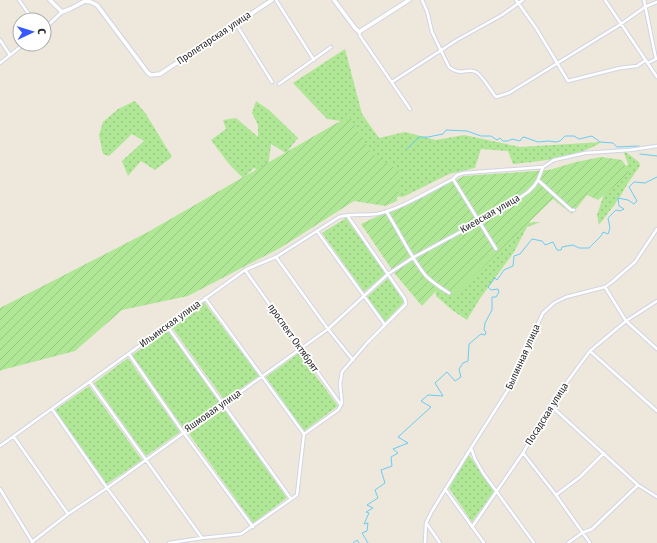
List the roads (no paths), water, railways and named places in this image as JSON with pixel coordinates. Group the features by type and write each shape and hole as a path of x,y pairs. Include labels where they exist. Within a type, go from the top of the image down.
{"street":[{"path":"19,0 28,12"},
{"path":"50,0 62,12 52,22"},
{"name":"Пролетарская улица","path":"62,12 70,10 85,1 97,5 148,73 156,75 160,74 272,0"},
{"path":"276,0 314,60"},
{"path":"334,0 354,28 360,32 360,36 410,109"},
{"path":"360,32 409,0"},
{"path":"422,0 427,11 432,32 449,67 454,71 462,72 472,70 477,72 496,97 508,93 621,24 645,7 657,2"},
{"path":"516,0 536,28 568,82 620,68 637,66 647,61 656,59 644,0"},
{"path":"392,82 457,40 502,15 523,0"},
{"path":"605,0 657,77"},
{"path":"236,24 272,82"},
{"path":"0,40 10,55"},
{"path":"279,84 331,47"},
{"path":"0,63 14,52"},
{"path":"346,215 376,214 386,211 406,203 453,179 457,175 464,173 543,167 554,160 585,152 630,150 657,146"},
{"name":"Киевская улица","path":"388,274 414,257 513,203 531,189 538,180 543,167"},
{"path":"453,179 496,249"},
{"path":"538,180 571,210 574,210"},
{"path":"386,211 426,276 436,285 449,293"},
{"path":"304,434 338,410 341,406 342,372 406,304 405,299 346,215"},
{"name":"Ильинская улица","path":"0,446 245,270 276,257 339,217 346,215"},
{"name":"Былинная улица","path":"426,524 445,489 508,390 543,313 554,303 566,297 605,287 635,262 657,229"},
{"path":"317,231 385,325"},
{"path":"276,257 328,329 353,360"},
{"name":"проспект Октябрят","path":"245,270 341,406"},
{"name":"Яшмовая улица","path":"33,543 68,514 107,488 328,329 388,274"},
{"path":"605,287 626,321 657,349"},
{"path":"169,543 242,534 297,495 299,490 304,434 206,298"},
{"name":"Посадская улица","path":"472,527 523,453 550,405 590,351 626,321 657,301"},
{"path":"167,326 291,499"},
{"path":"590,351 657,411"},
{"path":"129,354 183,432 253,527"},
{"path":"90,382 202,538"},
{"path":"550,405 638,485 657,497"},
{"path":"52,410 148,543"},
{"path":"14,437 68,514"},
{"path":"471,448 475,459 534,543"},
{"path":"523,453 556,495 590,543"},
{"path":"556,495 580,477 604,453"},
{"path":"568,543 582,533 592,529 638,485"},
{"path":"0,489 33,543"},
{"path":"445,489 484,543"},
{"path":"425,543 426,524"},
{"path":"426,524 440,543"}],"waterway":[{"path":"407,149 419,137 443,134 446,130 467,131 481,136 491,136 497,140 500,138 503,141 512,139 520,141 524,137 538,142 556,142 560,141 565,136 574,136 579,139 592,136 600,142 613,143 617,147 640,147"},
{"path":"640,154 657,156"},
{"path":"368,543 362,533 367,531 368,523 364,524 369,513 366,512 373,508 367,505 378,498 375,490 385,483 381,470 392,466 391,457 398,453 393,449 408,443 398,437 431,407 421,401 428,395 443,396 435,383 447,372 455,381 461,377 459,369 463,363 468,361 469,344 481,334 485,335 485,323 492,310 492,297 496,297 499,292 498,289 491,290 488,287 495,278 497,280 504,270 513,266 514,256 520,254 532,239 542,241 545,245 553,242 557,250 561,250 562,247 573,245 579,248 589,248 603,232 608,234 610,228 608,218 616,210 620,211 624,209 619,206 618,198 628,200 634,204 637,201 629,187 634,182 645,183 657,177"},
{"path":"353,543 357,540 359,543"}]}
